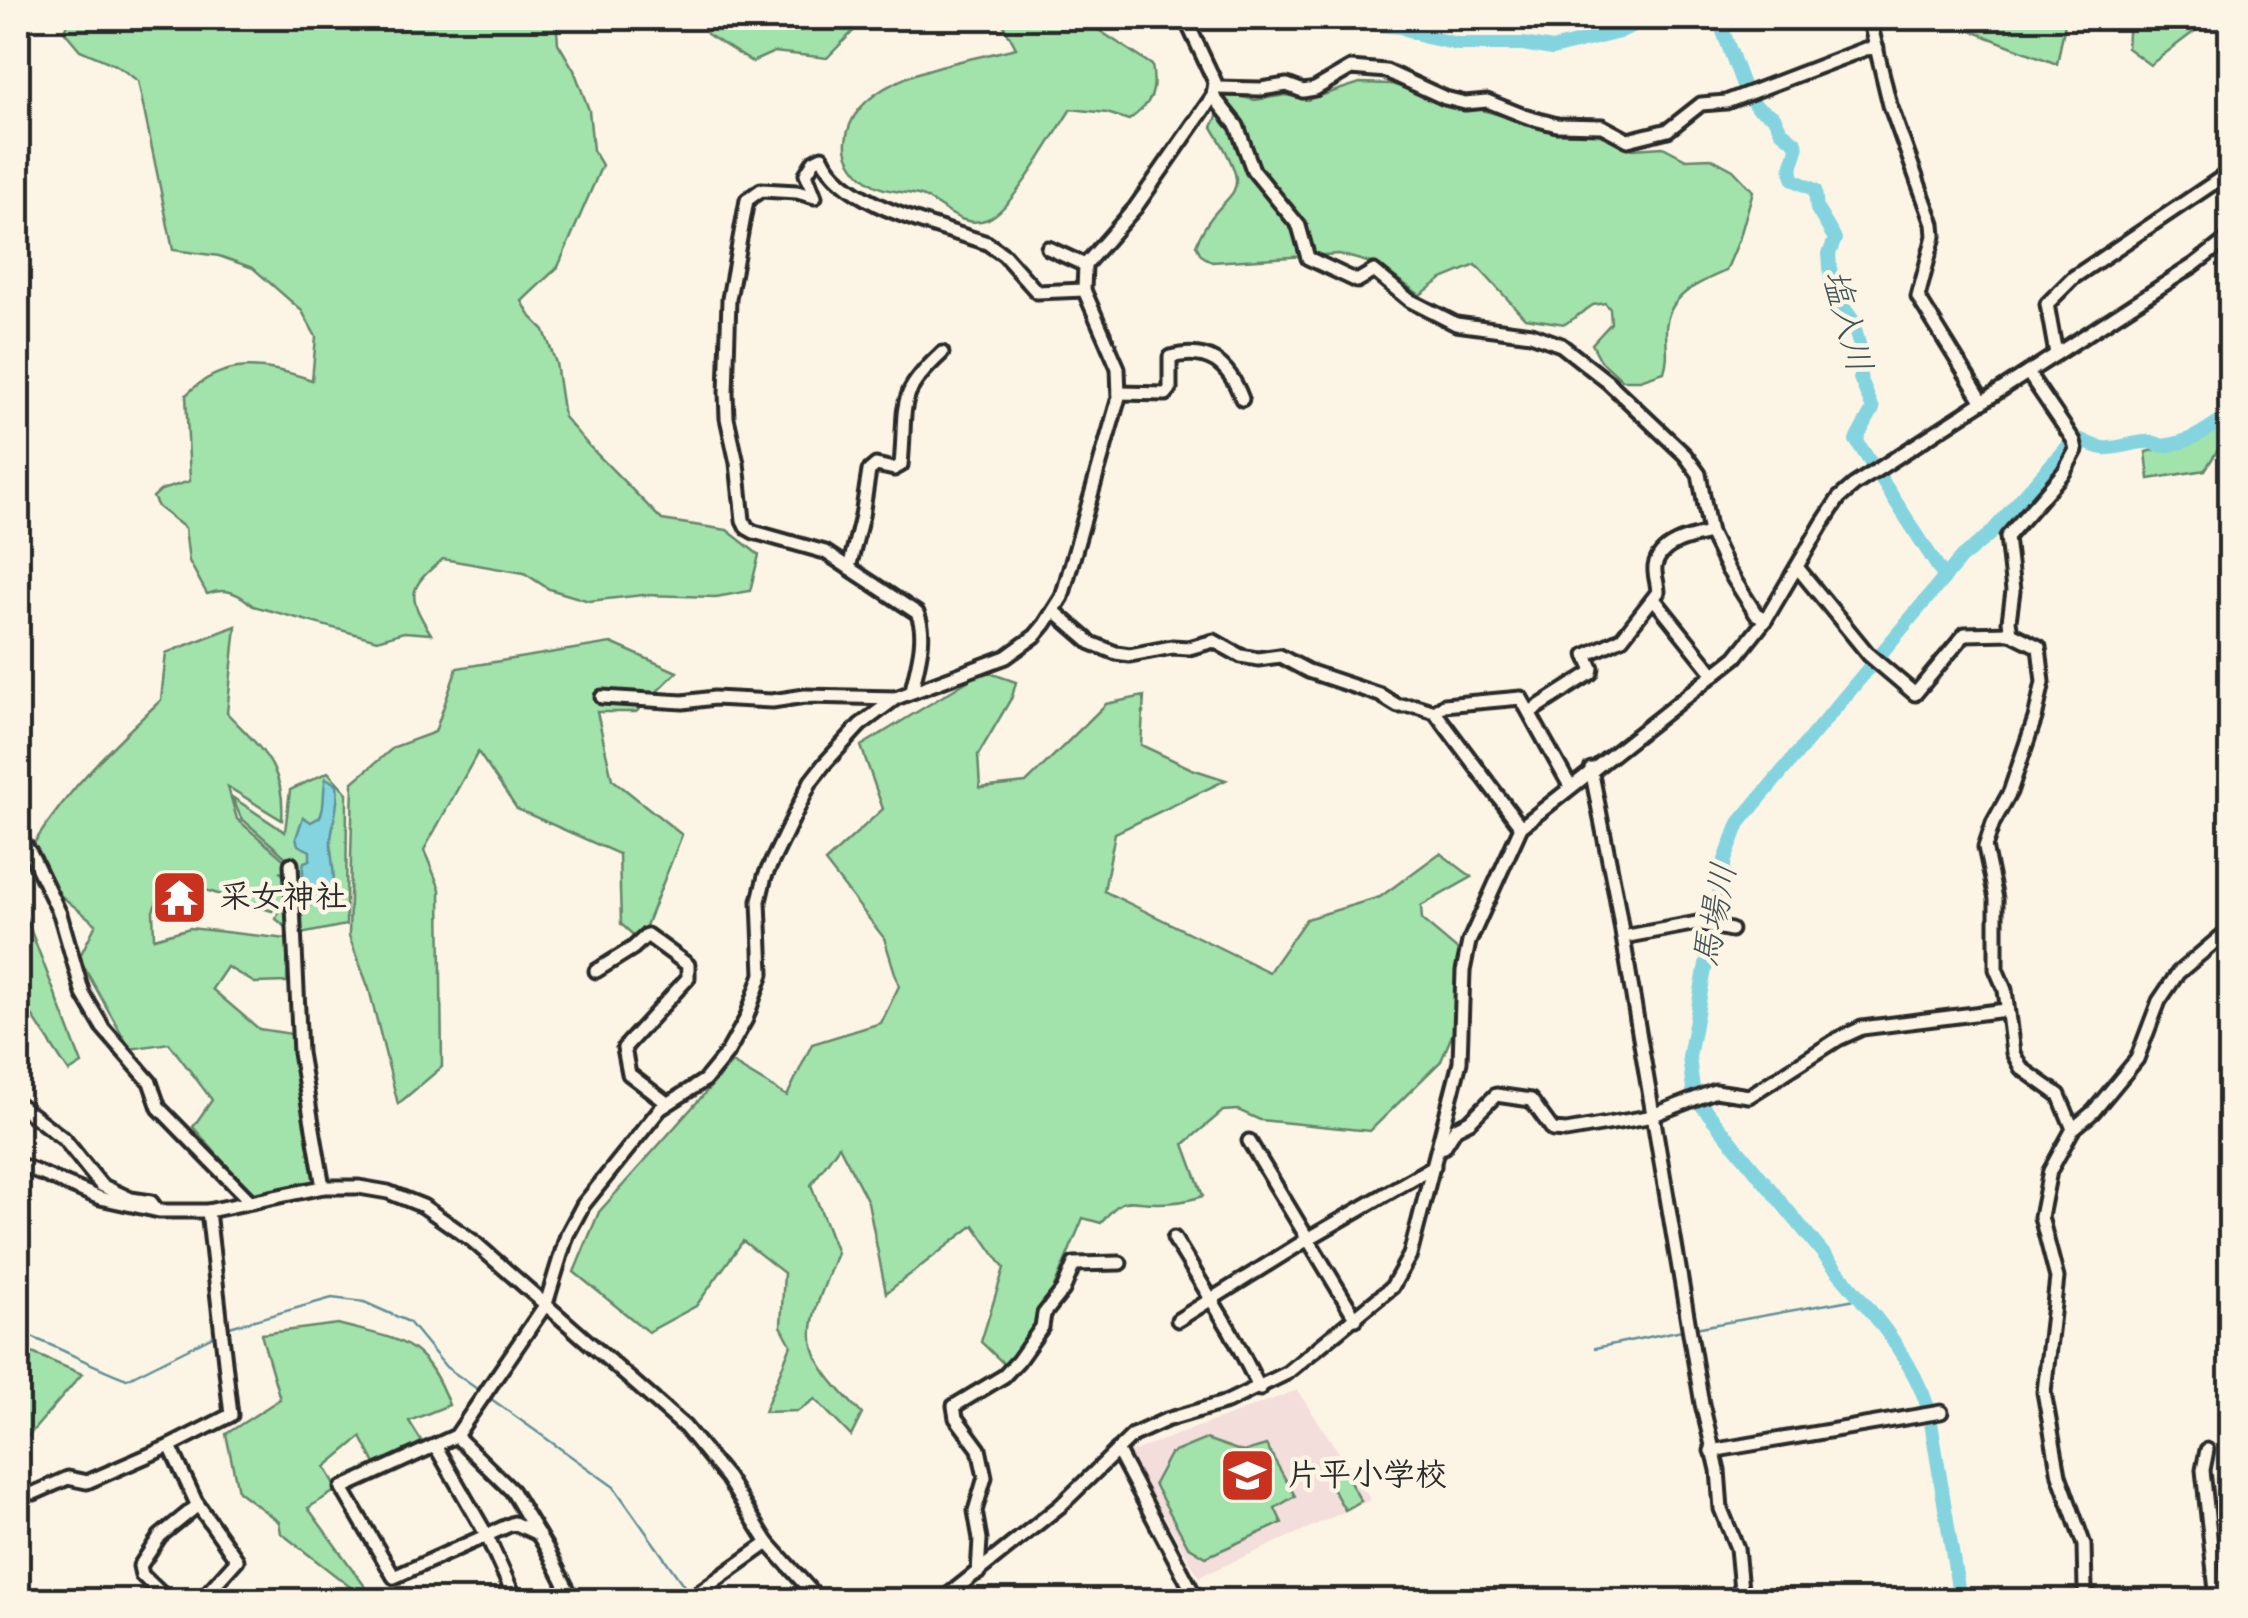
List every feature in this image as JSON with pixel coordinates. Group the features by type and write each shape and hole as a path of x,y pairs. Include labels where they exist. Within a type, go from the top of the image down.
{"street":[{"path":"1185,18 1214,92 1237,126 1253,170 1299,226 1308,258 1357,281 1374,271 1409,300 1456,324 1531,334 1570,350 1686,455 1703,486 1710,533 1756,614 1766,618"},
{"path":"1869,18 1890,105 1933,224 1918,297 1983,402"},
{"path":"1214,92 1288,85 1303,91 1315,89 1351,68 1386,70 1445,98 1465,103 1487,100 1558,125 1602,126 1628,140 1668,130 1701,104 1726,102 1877,48"},
{"path":"538,1534 514,1523 392,1576 342,1488 456,1436 546,1304 573,1220 668,1103 710,1076 732,1046 762,974 760,892 770,863 811,781 846,738 896,698 1006,656 1035,636 1054,612 1062,597 1120,393 1118,368 1084,290 1085,265 1135,208 1214,92"},
{"path":"912,690 922,628 919,616 825,552 747,528 743,520 737,464 726,418 726,394 729,299 750,196 761,190 815,197 806,174 814,161 822,158 835,178 882,206 987,243 1004,255 1038,292 1084,290"},
{"path":"2056,354 2047,304 2051,297 2074,277 2230,172"},
{"path":"942,1600 1147,1428 1260,1389 1287,1374 1356,1319 1402,1275 1434,1166 1463,1044 1464,971 1469,942 1521,828 1736,657 1766,618 1839,498 1854,485 2230,237"},
{"path":"1048,248 1085,265"},
{"path":"849,568 869,471 876,465 894,469 902,465 906,396 917,376 942,353"},
{"path":"1120,393 1168,393 1170,357 1189,356 1221,363 1230,372 1242,399"},
{"path":"2011,633 2014,591 2007,537 2064,472 2076,450 2074,441 2028,373"},
{"path":"1530,712 1591,673 1586,655 1622,638 1654,600 1658,592 1654,572 1659,558 1678,542 1710,533"},
{"path":"1797,567 1869,656 1909,691 1918,694 1966,634 2011,633 2039,647 2043,682 2035,718 2010,792 1985,848 1994,884 1998,918 1996,969 2005,990 2010,1046 2021,1068 2059,1095 2073,1129"},
{"path":"1654,600 1714,674"},
{"path":"1054,612 1091,643 1116,653 1189,648 1214,641 1244,657 1280,656 1380,695 1398,706 1435,712 1521,828"},
{"path":"602,697 683,702 714,698 772,702 805,696 896,698"},
{"path":"1435,712 1444,705 1516,696 1523,699 1570,786"},
{"path":"1592,770 1711,1451 1720,1476 1721,1509 1737,1548 1742,1600"},
{"path":"18,835 60,914 83,994 103,1028 150,1082 162,1111 250,1202"},
{"path":"292,864 300,1052 323,1187"},
{"path":"1623,937 1697,922 1730,930"},
{"path":"2092,1600 2085,1589 2083,1541 2059,1475 2044,1392 2056,1278 2041,1217 2050,1171 2073,1129 2093,1112 2137,1059 2159,1001 2172,980 2230,930"},
{"path":"596,971 646,935 688,965 688,978 624,1048 629,1074 668,1103"},
{"path":"1438,1150 1456,1128 1470,1121 1496,1095 1531,1100 1554,1130 1561,1132 1654,1113 1721,1091 1753,1095 1838,1039 1862,1028 2006,1010"},
{"path":"18,1104 64,1140 100,1186 150,1202 156,1210"},
{"path":"1249,1141 1356,1319"},
{"path":"18,1164 100,1198 156,1210 208,1211 323,1187 388,1192 422,1206 473,1240 685,1427 727,1478 768,1543 819,1600"},
{"path":"1178,1320 1434,1166"},
{"path":"34,1492 70,1477 87,1482 232,1415 208,1211"},
{"path":"1174,1238 1260,1389"},
{"path":"978,1573 980,1539 975,1511 985,1477 978,1449 956,1418 954,1406 1004,1376 1018,1360 1042,1327 1044,1314 1064,1290 1074,1264 1120,1263"},
{"path":"1711,1451 1940,1412"},
{"path":"456,1436 505,1482 573,1600"},
{"path":"170,1446 198,1506 236,1557 235,1565 201,1600"},
{"path":"436,1447 486,1534 516,1600"},
{"path":"1117,1450 1197,1600"},
{"path":"2207,1450 2203,1470 2217,1600"},
{"path":"168,1600 142,1574 140,1566 158,1538 198,1506"},
{"path":"688,1600 768,1543"}],"shaded area":[{"name":"片平小学校","path":"1297,1390 1371,1500 1199,1577 1128,1453"}],"green space":[{"path":"69,18 556,18 558,43 574,70 589,110 593,150 602,165 558,267 522,301 544,330 556,363 564,417 662,520 727,530 759,555 750,591 716,597 643,595 589,601 549,589 524,573 443,559 414,593 431,634 404,632 377,640 253,606 232,592 207,594 189,561 185,528 158,507 153,497 161,490 190,481 186,395 215,374 246,367 278,370 312,380 316,337 302,311 253,268 219,256 173,250 138,81 116,65 80,50 64,31"},
{"path":"700,18 866,18 827,58 774,52 752,62 707,34"},
{"path":"1000,18 1054,18 1065,26 1097,29 1152,65 1151,97 1129,120 1071,109 1021,186 988,219 963,220 926,198 880,188 863,177 850,161 846,142 853,119 867,101 913,75 1016,48"},
{"path":"1938,18 2066,18 2057,64"},
{"path":"2129,18 2212,18 2150,65 2127,48"},
{"path":"1360,83 1391,84 1524,122 1590,131 1633,149 1663,147 1686,159 1711,158 1733,170 1753,191 1739,240 1726,271 1685,292 1671,309 1664,372 1640,380 1622,380 1601,361 1592,344 1611,323 1610,309 1605,303 1593,305 1565,324 1525,318 1476,265 1442,279 1420,295 1378,265 1339,254 1212,262 1201,255 1196,245 1236,183 1227,153 1212,127 1228,94 1255,100 1286,95 1307,100"},
{"path":"2230,419 2230,443 2219,448 2205,470 2149,479 2146,452 2201,438"},
{"path":"236,626 227,713 269,760 282,802 282,820 228,787 237,819 287,862 287,876 279,871 289,880 289,860 241,818 232,797 285,832 290,790 328,772 347,793 346,925 296,935 276,919 282,902 272,911 167,878 153,911 154,938 190,928 288,939 287,982 255,983 227,967 212,989 259,1029 292,1034 319,1183 258,1201 193,1127 212,1100 169,1043 130,1049 79,958 96,924 44,882 34,843 93,767 161,700 166,653"},
{"path":"611,643 677,672 636,712 597,712 612,779 682,835 640,941 621,924 619,854 517,809 478,752 424,850 440,889 442,1067 398,1104 369,989 349,936 353,782 394,747 435,732 457,668"},
{"path":"984,671 1016,682 1012,697 978,755 980,788 1026,783 1106,704 1144,696 1141,745 1226,780 1115,833 1104,891 1269,972 1306,919 1380,897 1440,853 1472,877 1421,906 1422,920 1459,951 1458,1021 1441,1061 1370,1131 1260,1120 1238,1110 1223,1111 1184,1144 1203,1196 1171,1203 1128,1201 1101,1223 1083,1218 1037,1328 1005,1365 981,1342 1004,1268 974,1225 886,1293 868,1202 839,1146 811,1185 837,1253 817,1304 812,1340 825,1372 862,1414 851,1436 815,1399 798,1411 764,1412 791,1345 781,1326 784,1273 743,1241 696,1306 648,1332 574,1272 599,1212 732,1063 787,1096 812,1044 881,1023 899,986 884,938 825,862 883,809 861,746"},
{"path":"18,897 82,1064 69,1072 18,994"},
{"path":"338,1324 394,1339 420,1354 440,1383 449,1405 409,1421 422,1442 375,1464 361,1437 325,1467 338,1489 308,1508 369,1592 359,1594 281,1533 279,1522 238,1491 226,1434 280,1399 261,1334"},
{"path":"18,1347 82,1374 18,1448"},
{"path":"1206,1439 1243,1452 1266,1445 1295,1496 1275,1508 1282,1523 1206,1557 1188,1546 1154,1484 1170,1454"},
{"path":"1341,1467 1361,1501 1345,1510 1325,1476"}],"water":[{"path":"326,778 337,785 338,792 331,841 333,888 327,903 311,905 303,872 310,851 298,845 296,838 303,817 311,822 320,817"}],"waterway":[{"name":"塩入川","path":"1352,18 1458,44 1523,44 1552,49 1619,32 1649,18"},
{"name":"塩入川","path":"1718,18 1747,96 1774,117 1781,131 1796,143 1791,168 1794,180 1815,190 1817,209 1835,239 1829,254 1832,291 1852,319 1861,351 1860,378 1873,409 1856,440 1945,578"},
{"name":"馬場川","path":"1960,1600 1929,1410 1910,1368 1870,1311 1703,1107 1693,1089 1689,1057 1725,860 1739,823 1961,558 1990,534 2070,443 2079,439 2103,448 2141,442 2162,446 2198,435 2230,414"},
{"path":"226,1328 332,1298 364,1302 409,1322 446,1367 480,1391"},
{"path":"1695,1328 1861,1298"},
{"path":"1595,1348 1687,1329"},
{"path":"18,1332 127,1379 215,1335"},
{"path":"487,1396 614,1487 689,1593"}],"place":[{"name":"采女神社","path":"180,898"},
{"name":"片平小学校","path":"1248,1476"}]}
